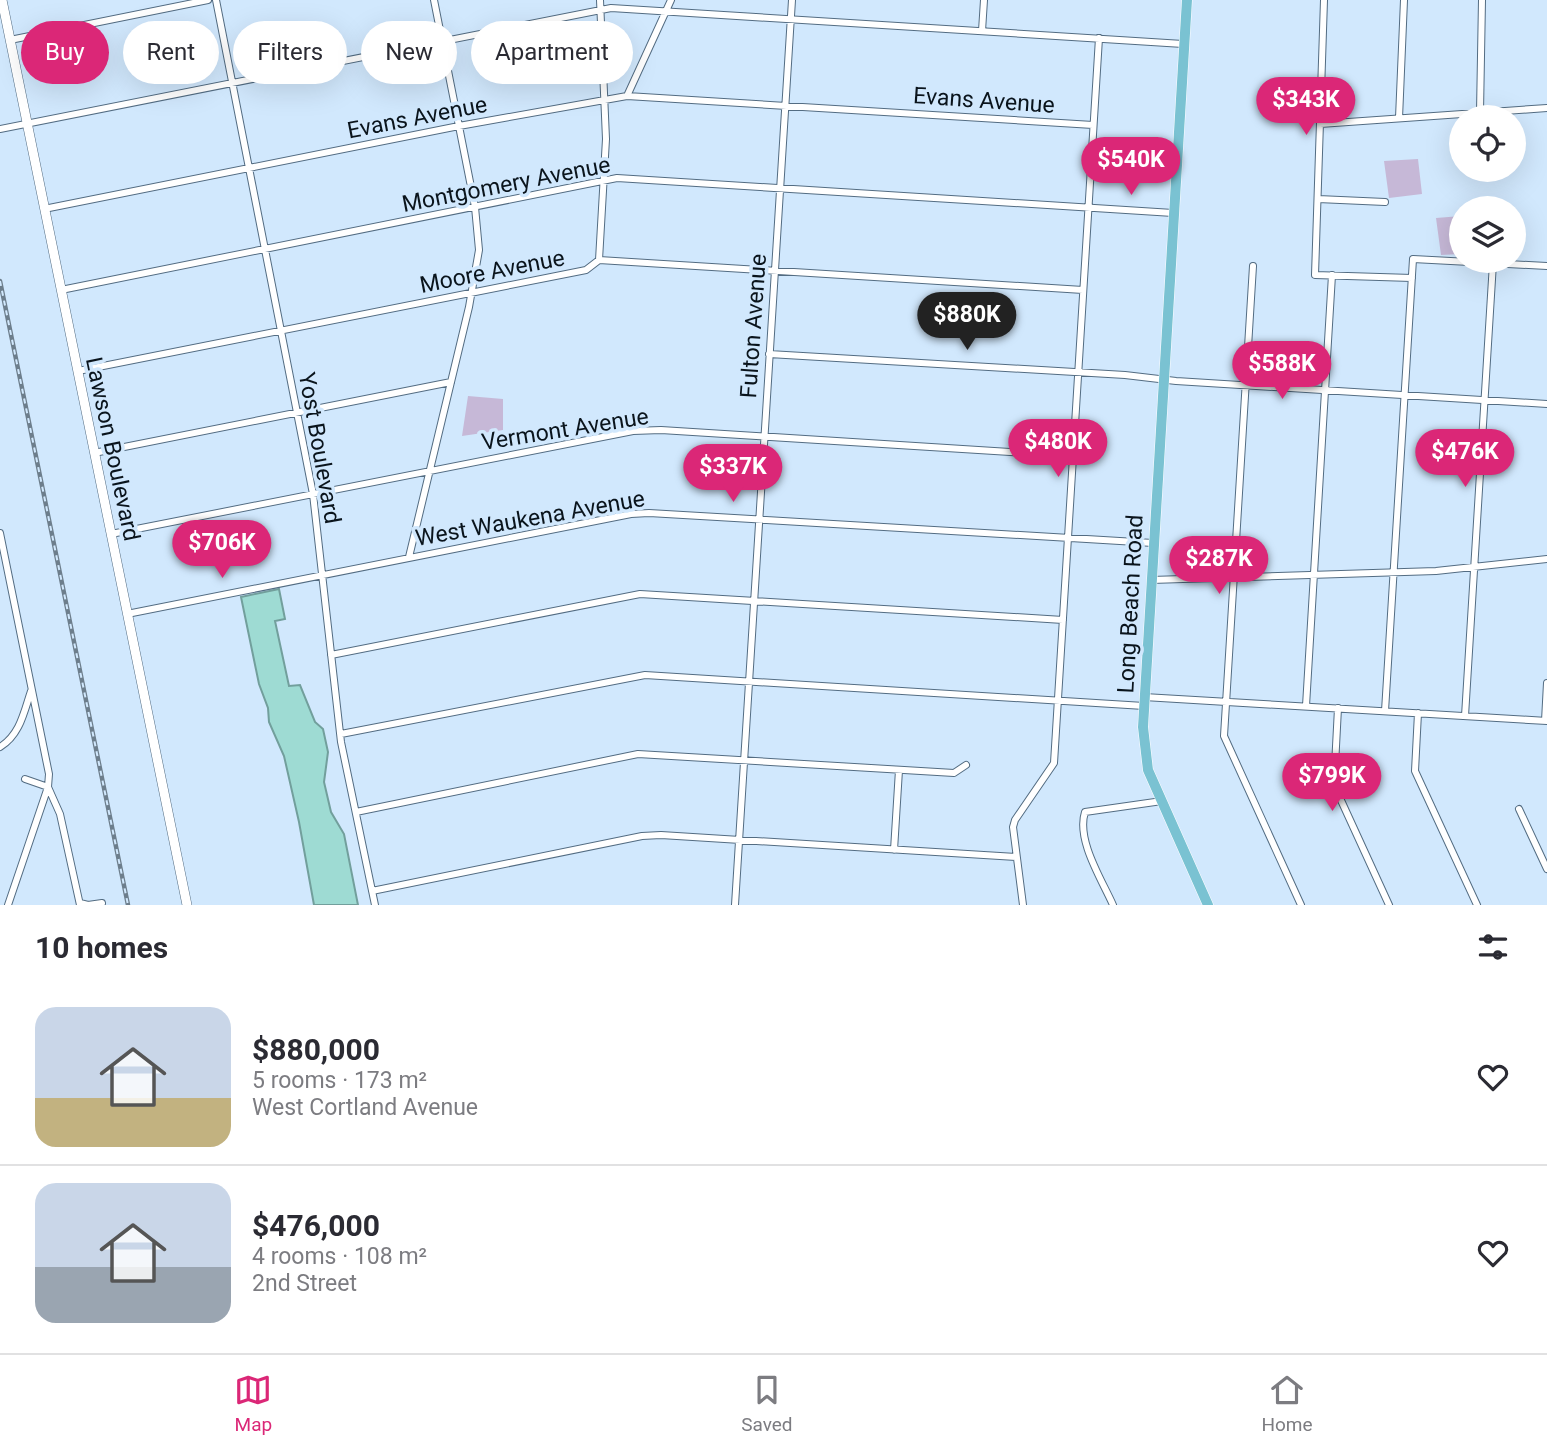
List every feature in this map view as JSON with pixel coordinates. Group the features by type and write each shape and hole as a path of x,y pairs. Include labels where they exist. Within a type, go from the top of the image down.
{"main road":[{"name":"Lawson Boulevard","path":"2,0 187,905"},
{"name":"Long Beach Road","path":"1187,0 1143,726 1146,757 1162,801 1208,905"}],"street":[{"path":"10,40 208,0"},
{"name":"Yost Boulevard","path":"216,0 233,83"},
{"path":"434,0 439,21"},
{"path":"598,260 606,100 600,0"},
{"path":"627,96 671,0"},
{"name":"Fulton Avenue","path":"735,905 792,0"},
{"path":"982,31 984,0"},
{"path":"1324,0 1315,275 1412,278"},
{"path":"1399,118 1404,0"},
{"path":"1480,105 1482,0"},
{"path":"457,38 611,8 1183,44"},
{"path":"1023,905 1014,820 1054,763 1099,38"},
{"path":"0,129 233,83"},
{"name":"Yost Boulevard","path":"233,84 313,494 341,734 375,905"},
{"path":"410,557 472,293 478,250 475,208 451,84"},
{"name":"Evans Avenue","path":"44,209 459,126 627,96 1093,125"},
{"path":"1526,109 1547,108"},
{"path":"1320,124 1449,114"},
{"name":"Montgomery Avenue","path":"61,290 617,178 1173,213"},
{"path":"1318,199 1385,202"},
{"path":"1385,711 1413,258 1449,260"},
{"name":"Moore Avenue","path":"78,371 586,270 598,260 1083,290"},
{"path":"1526,265 1547,266"},
{"path":"1253,267 1224,736 1301,905"},
{"path":"1465,716 1492,273"},
{"path":"1306,706 1332,275"},
{"path":"769,354 1547,404"},
{"path":"94,453 451,382"},
{"name":"Vermont Avenue","path":"111,534 633,430 1073,456"},
{"name":"West Waukena Avenue","path":"127,614 631,514 759,519 1153,543"},
{"path":"0,533 49,774 48,787 8,905"},
{"path":"1151,580 1394,572 1547,559"},
{"path":"331,655 630,595 1063,620"},
{"path":"341,734 633,676 1058,700 1226,701 1546,721 1547,683"},
{"path":"0,747 16,733 32,689"},
{"path":"1338,708 1334,785 1389,905"},
{"path":"1418,713 1415,771 1477,905"},
{"path":"356,812 638,754 954,774 967,765"},
{"path":"894,849 899,770"},
{"path":"25,779 48,787 60,814 80,904 102,903"},
{"path":"1113,905 1084,839 1082,822 1085,812 1162,801"},
{"path":"1519,809 1547,869"},
{"path":"372,891 626,838 661,835 1016,857"}],"shaded area":[{"path":"1418,159 1422,194 1389,198 1384,161"},
{"path":"1449,217 1449,255 1441,255 1436,218"},
{"path":"468,396 503,399 503,430 462,436"},
{"path":"279,589 285,619 275,621 289,686 300,685 315,722 323,729 328,752 324,782 331,812 344,834 358,905 314,905 284,756 269,722 241,597"}],"railway":[{"path":"0,281 128,905"}]}
